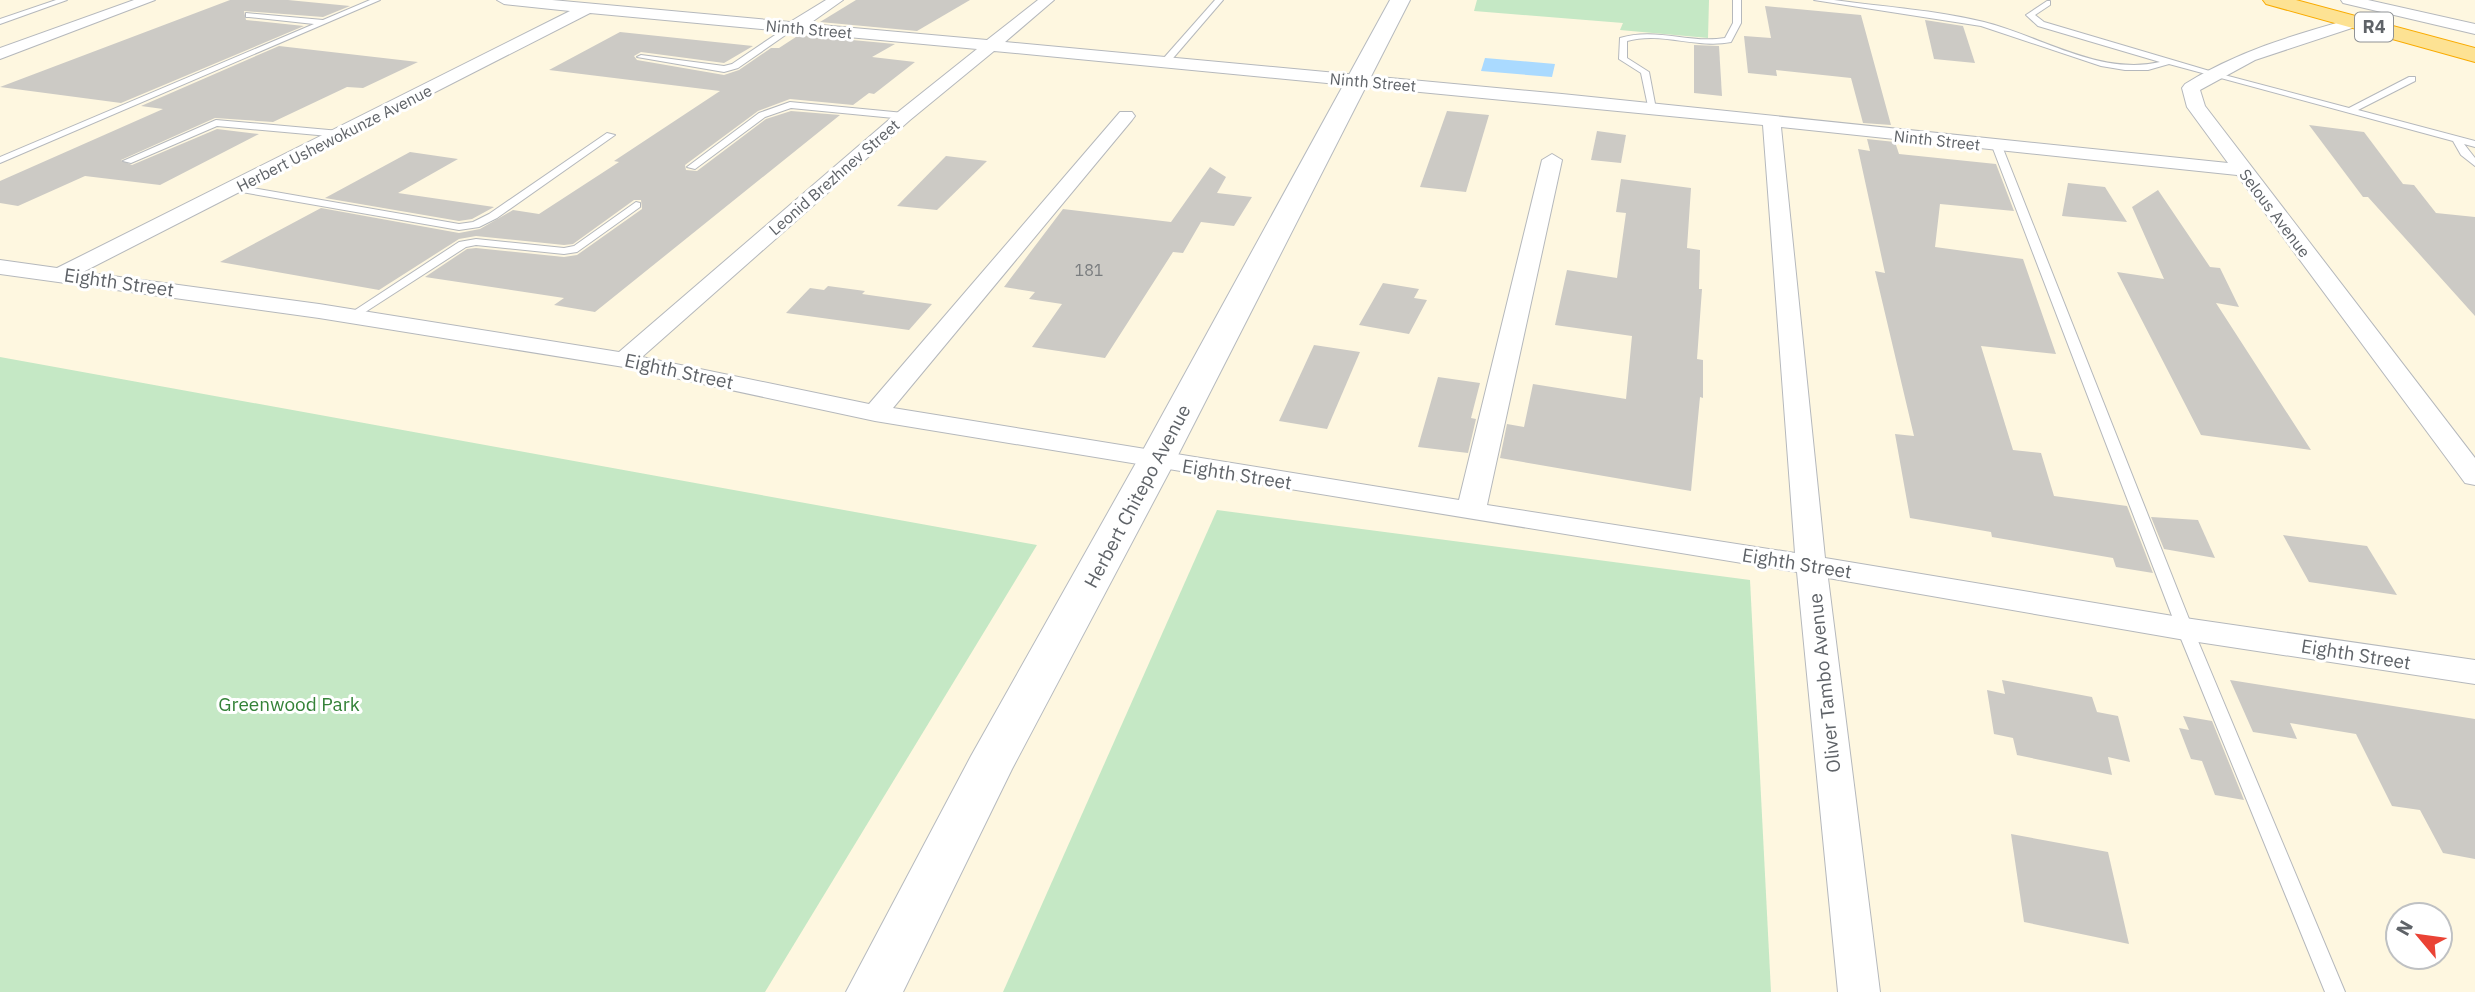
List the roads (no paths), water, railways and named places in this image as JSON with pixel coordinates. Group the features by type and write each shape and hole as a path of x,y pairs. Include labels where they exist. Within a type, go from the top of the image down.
{"highway":[{"name":"R4","path":"2273,0 2475,55"}],"main road":[{"name":"Herbert Chitepo Avenue","path":"874,992 988,769 1157,461 1272,237 1400,0"}],"street":[{"path":"0,54 142,0"},
{"name":"Ninth Street","path":"503,0 594,4 793,27 1652,109 2242,170"},
{"path":"793,27 836,0"},
{"name":"Leonid Brezhnev Street","path":"624,359 904,116 1047,0"},
{"path":"2347,0 2475,29"},
{"name":"Herbert Ushewokunze Avenue","path":"64,274 594,4"},
{"path":"2210,74 2313,34 2356,22"},
{"name":"Selous Avenue","path":"2210,74 2191,88 2196,107 2475,477"},
{"path":"875,413 1126,116"},
{"name":"Oliver Tambo Avenue","path":"1772,123 1811,565 1859,992"},
{"path":"1471,512 1552,160"},
{"name":"Eighth Street","path":"0,267 352,316 624,359 875,413 1157,461 1811,565 2185,629 2475,672"}],"lane":[{"path":"0,22 63,0"},
{"path":"0,160 376,0"},
{"path":"1165,62 1219,0"},
{"path":"1652,109 1645,72 1623,59 1623,40 1632,36 1716,44 1728,40 1737,23 1737,0"},
{"path":"1818,0 1983,24 2095,62 2151,70 2169,62"},
{"path":"2047,3 2030,15 2041,24 2210,74 2475,144"},
{"path":"249,15 327,23"},
{"path":"641,57 724,69 735,66 793,27"},
{"path":"2350,111 2412,79"},
{"path":"692,167 762,115 790,105 904,116"},
{"path":"128,161 216,124 340,134"},
{"path":"236,188 459,227 475,225 493,216 610,135"},
{"path":"2457,139 2464,153 2475,163"},
{"path":"1997,146 2185,629 2335,992"},
{"path":"352,316 463,244 476,242 564,251 577,249 636,205"}],"water":[{"path":"1485,58 1555,64 1552,77 1481,71"}],"park label":[{"name":"Greenwood Park","path":"289,704"}]}
